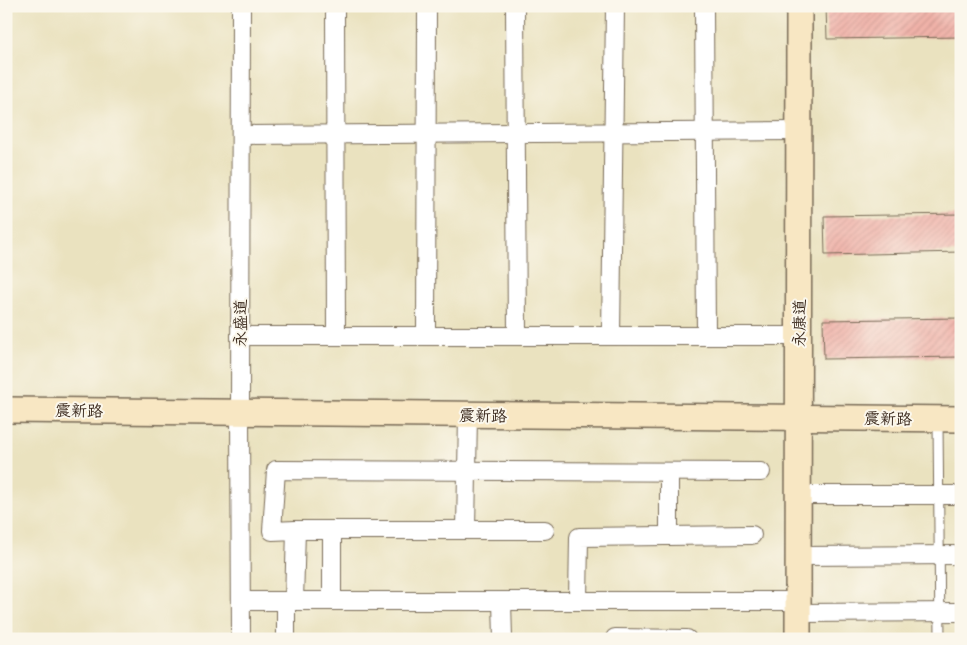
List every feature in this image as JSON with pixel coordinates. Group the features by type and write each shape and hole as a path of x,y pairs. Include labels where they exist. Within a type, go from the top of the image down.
{"street":[{"name":"永盛道","path":"241,6 241,639"},
{"path":"335,6 336,336"},
{"path":"426,336 427,6"},
{"path":"515,6 517,336"},
{"path":"611,336 615,6"},
{"path":"704,6 706,336"},
{"name":"永康道","path":"798,639 799,6"},
{"path":"241,135 799,131"},
{"path":"240,336 799,336"},
{"name":"震新路","path":"6,410 950,419"},
{"path":"466,530 468,415"},
{"path":"545,530 272,531 276,470 761,472"},
{"path":"669,472 669,536"},
{"path":"799,495 961,495"},
{"path":"286,639 296,530"},
{"path":"332,530 332,600"},
{"path":"578,601 579,537 752,535"},
{"path":"798,556 961,555"},
{"path":"241,600 578,601 961,612"},
{"path":"502,601 503,639"},
{"path":"615,638 686,639"}],"lane":[{"path":"940,639 939,495 950,419"}],"building":[{"path":"826,6 961,6 961,37 827,39"},
{"path":"961,214 961,252 825,255 824,216"},
{"path":"961,318 961,357 824,359 823,320"}]}
